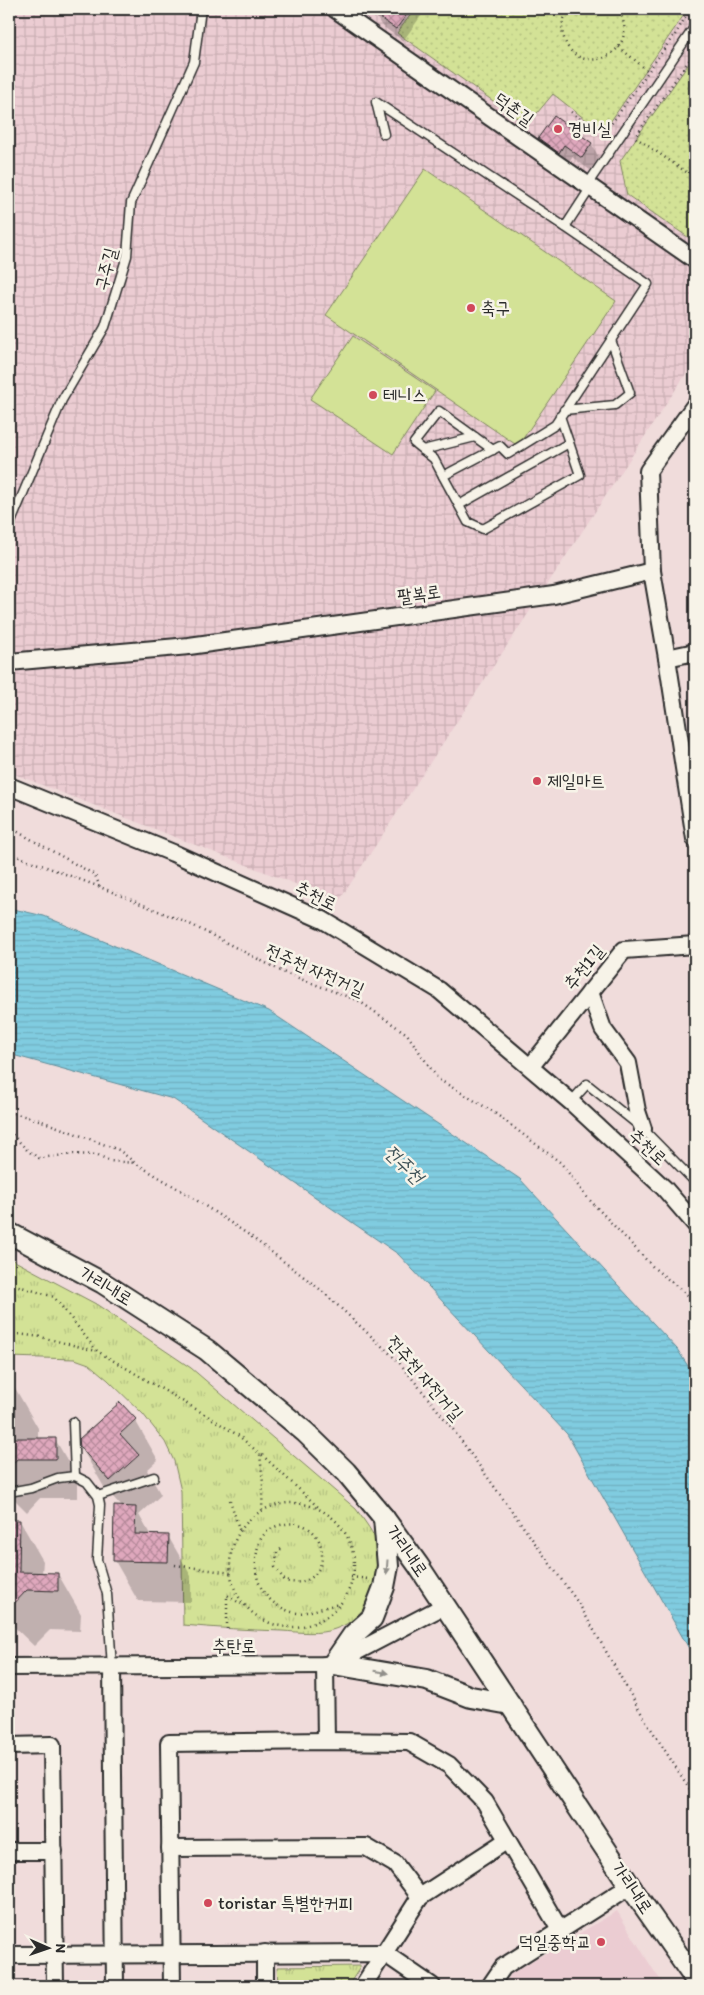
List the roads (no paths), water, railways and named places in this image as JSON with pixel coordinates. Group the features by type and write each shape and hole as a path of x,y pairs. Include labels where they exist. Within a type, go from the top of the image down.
{"street":[{"name":"덕촌길","path":"335,9 695,260"},
{"path":"695,405 648,471 652,571 695,839"},
{"name":"팔복로","path":"9,662 189,646 554,595 652,571"},
{"path":"667,658 695,652"},
{"name":"추천로","path":"9,786 173,853 323,920 439,990 531,1066 571,1102 664,1188 695,1224"},
{"name":"추천1길","path":"531,1066 624,950 695,945"},
{"name":"추천로","path":"590,992 603,1029 628,1064 643,1129"},
{"name":"가리내로","path":"9,1233 104,1283 207,1350 305,1432 346,1472 384,1518 418,1565 630,1886 695,1979"},
{"path":"326,1741 329,1665 353,1635 372,1618 384,1587 388,1566 384,1518"},
{"name":"추탄로","path":"9,1667 329,1665 444,1606"},
{"path":"329,1665 427,1680 471,1697 510,1704"},
{"path":"112,1667 115,1986"},
{"path":"172,1986 169,1743 409,1742 450,1765 485,1802 506,1841 560,1930"},
{"path":"9,1746 52,1745 55,1986"},
{"path":"363,1986 420,1897 506,1841"},
{"path":"170,1848 366,1847 395,1864 420,1897"},
{"path":"9,1851 54,1851"},
{"path":"490,1986 503,1967 630,1886"},
{"path":"9,1955 384,1953 432,1986"},
{"path":"265,1954 265,1986"}],"lane":[{"name":"구주길","path":"9,527 62,400 105,327 127,256 131,202 194,62 201,9"},
{"path":"565,227 589,186 695,26"},
{"path":"384,134 376,102 648,284 555,425 508,454 500,446 444,476"},
{"path":"562,413 615,405 630,393 611,340"},
{"path":"494,450 439,411 414,443 434,459 468,522 483,529 580,475 569,443 562,413"},
{"path":"423,450 476,437"},
{"path":"459,505 569,443"},
{"name":"추천로","path":"571,1102 587,1084 643,1129 695,1182"},
{"path":"73,1422 75,1476"},
{"path":"9,1492 31,1488 58,1478 75,1476 87,1482 98,1496 100,1505 97,1560 107,1594 112,1667"},
{"path":"98,1496 154,1477"}],"water":[{"name":"전주천","path":"9,908 44,916 269,1011 520,1179 677,1349 695,1377 695,1659 567,1434 398,1254 173,1099 9,1054"}],"place":[{"name":"경비실","path":"558,129"},
{"name":"축구","path":"471,308"},
{"name":"테니스","path":"373,395"},
{"name":"제일마트","path":"537,781"},
{"name":"toristar 특별한커피","path":"208,1903"},
{"name":"덕일중학교","path":"601,1942"}]}
